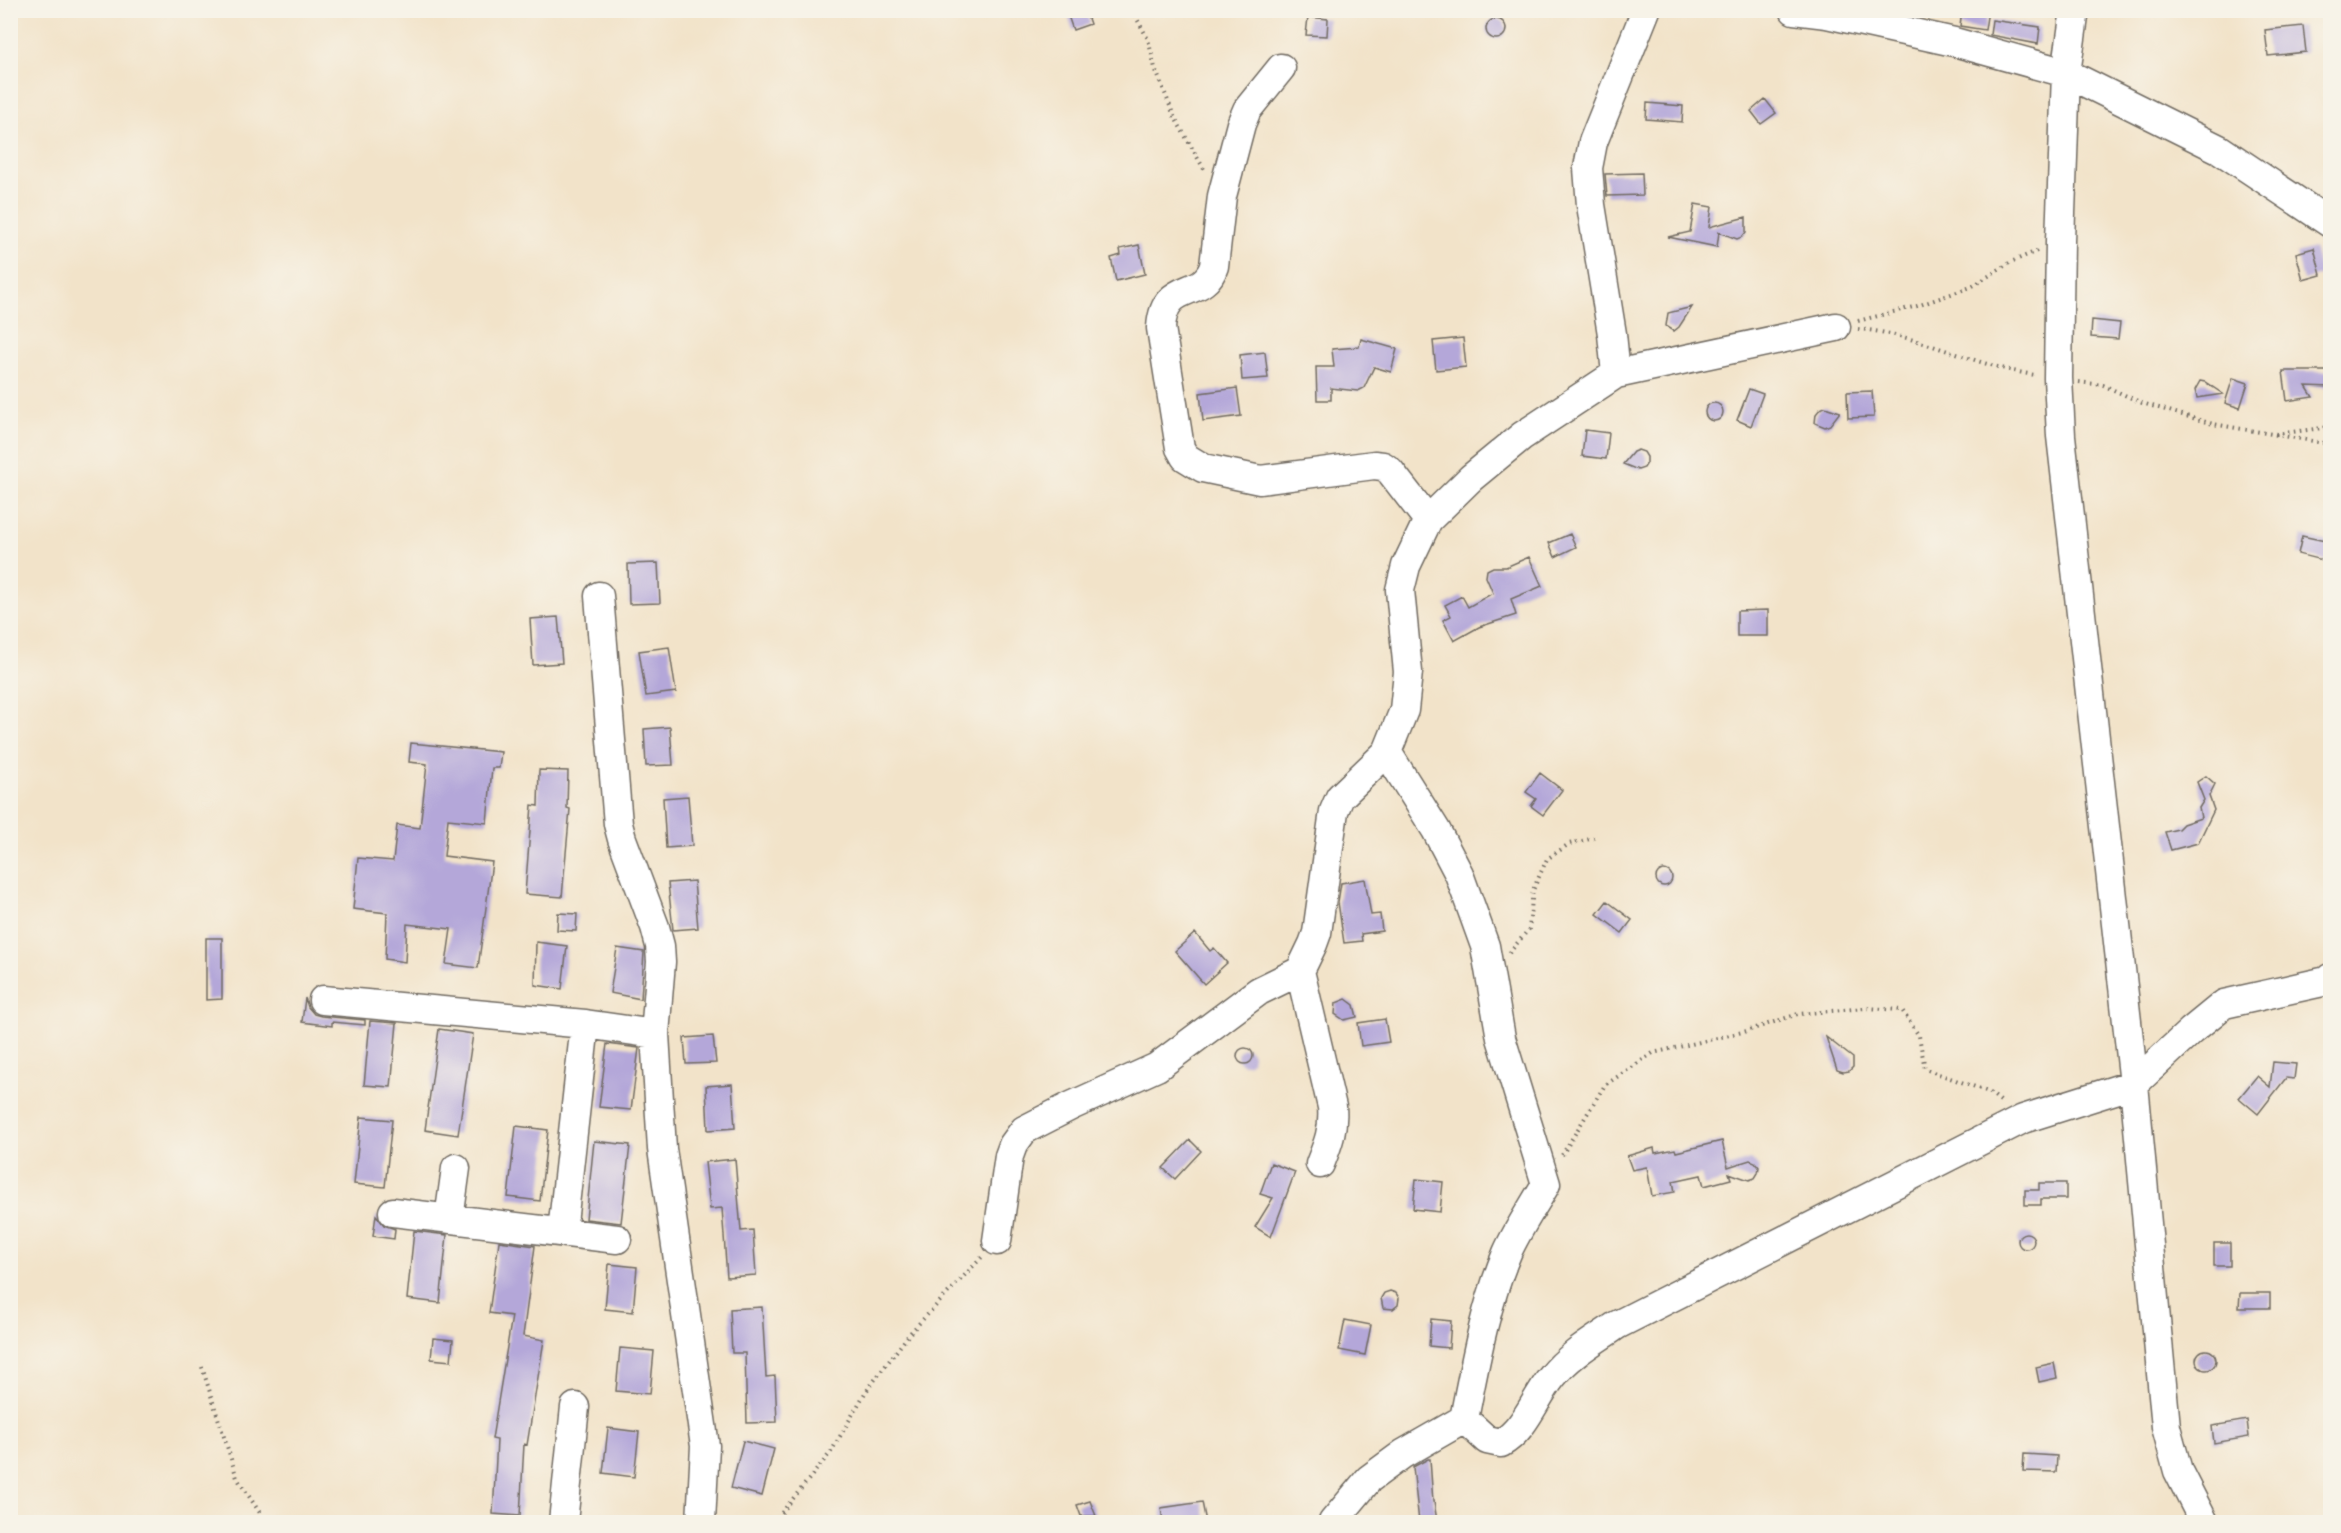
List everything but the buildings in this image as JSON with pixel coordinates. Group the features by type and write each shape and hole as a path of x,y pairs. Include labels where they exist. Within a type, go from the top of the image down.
{"street":[{"path":"1616,374 1588,168 1593,142 1646,10"},
{"path":"1794,10 1827,14 1954,42 2066,73 2219,149 2331,223"},
{"path":"2075,10 2066,73 2060,241 2058,378 2061,436 2134,1084 2166,1427 2178,1471 2204,1522"},
{"path":"1281,68 1244,117 1222,196 1211,275 1206,281 1172,297 1167,302 1161,319 1180,448 1185,457 1203,468 1260,480 1374,465 1383,466 1390,471 1428,520"},
{"path":"1320,1164 1334,1124 1300,970 1317,933 1337,803 1387,752 1404,710 1408,672 1400,590 1406,566 1428,520 1471,478 1522,436 1616,374 1836,327"},
{"path":"599,596 618,824 656,927 660,946 661,962 655,1034 663,1157 705,1446 700,1522"},
{"path":"1333,1522 1370,1479 1402,1454 1464,1419 1480,1339 1493,1292 1508,1252 1546,1184 1501,1038 1485,946 1459,873 1436,830 1387,752"},
{"path":"997,1241 1009,1156 1013,1145 1024,1130 1157,1067 1259,991 1300,970"},
{"path":"1464,1419 1487,1440 1501,1443 1512,1437 1551,1377 1572,1356 1617,1325 2023,1119 2134,1084 2224,1004 2327,981 2331,978"},
{"path":"323,1000 585,1024 655,1034"},
{"path":"562,1232 585,1024"},
{"path":"449,1219 456,1168"},
{"path":"393,1212 617,1239"},
{"path":"563,1522 575,1407"}],"path":[{"path":"1132,10 1148,39 1155,68 1174,116 1222,196"},
{"path":"1836,327 1917,306 1971,287 2011,262 2060,241"},
{"path":"1836,327 1877,330 1918,340 2011,372 2103,385 2142,403 2213,424 2331,444"},
{"path":"2270,435 2331,427"},
{"path":"1490,969 1512,950 1529,929 1533,890 1547,859 1569,844 1594,838"},
{"path":"1546,1184 1574,1132 1605,1085 1653,1053 1747,1031 1798,1014 1865,1008 1902,1010 1919,1036 1925,1069 1989,1092 2023,1119"},
{"path":"774,1522 831,1452 865,1393 910,1333 997,1241"},
{"path":"202,1367 237,1478 266,1522"}]}
